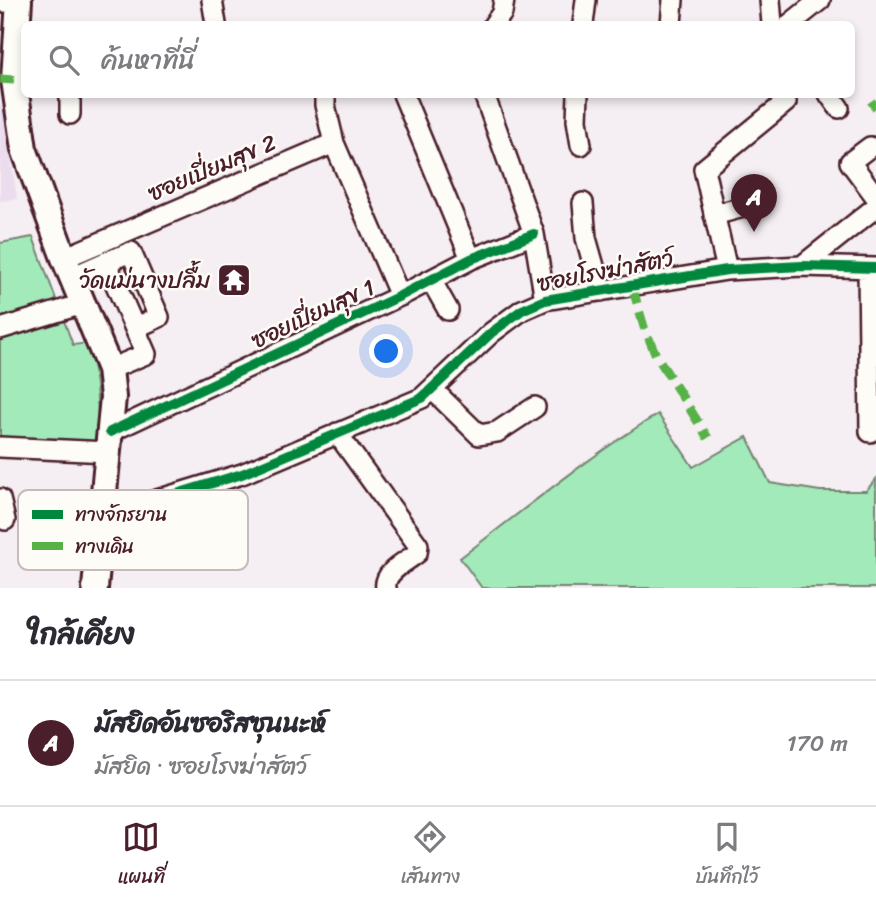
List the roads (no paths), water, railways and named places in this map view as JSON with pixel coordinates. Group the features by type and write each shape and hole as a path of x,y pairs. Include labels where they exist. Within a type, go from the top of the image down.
{"main road":[{"path":"13,1 21,95"},
{"path":"21,98 24,149 110,369 113,397 104,490"},
{"path":"95,588 97,570"}],"street":[{"path":"212,0 216,21"},
{"path":"497,21 502,13 504,0"},
{"path":"583,21 586,0"},
{"path":"671,21 673,0"},
{"path":"770,0 772,21"},
{"path":"794,21 820,0"},
{"path":"325,98 334,142 401,296"},
{"path":"405,98 471,258"},
{"path":"485,98 534,234 545,300"},
{"path":"578,98 577,120 581,145"},
{"path":"727,270 704,169 789,98"},
{"name":"ซอยเปี่ยมสุข 2","path":"68,267 123,233 334,142"},
{"path":"870,147 850,162 876,197"},
{"path":"583,203 586,238 601,290"},
{"path":"715,215 747,206"},
{"path":"802,265 876,207"},
{"path":"123,233 159,317 135,328"},
{"name":"ซอยเปี่ยมสุข 1","path":"109,442 401,296 471,258 534,234"},
{"path":"68,267 106,262 131,252"},
{"path":"106,262 146,354 110,369"},
{"name":"ซอยโรงฆ่าสัตว์","path":"190,490 242,474 422,398 491,333 522,310 545,300 727,270 802,265 872,268"},
{"path":"870,432 872,268"},
{"path":"431,280 449,310"},
{"path":"0,329 83,304"},
{"path":"432,389 479,435 497,432 535,407"},
{"path":"337,433 418,545 417,553 387,576 384,583 386,588"},
{"path":"0,447 109,442"},
{"path":"0,499 5,520"}],"place":[{"name":"มัสยิดอันซอริสซุนนะห์","path":"754,232"},
{"name":"วัดแม่นางปลื้ม","path":"234,280"}]}
